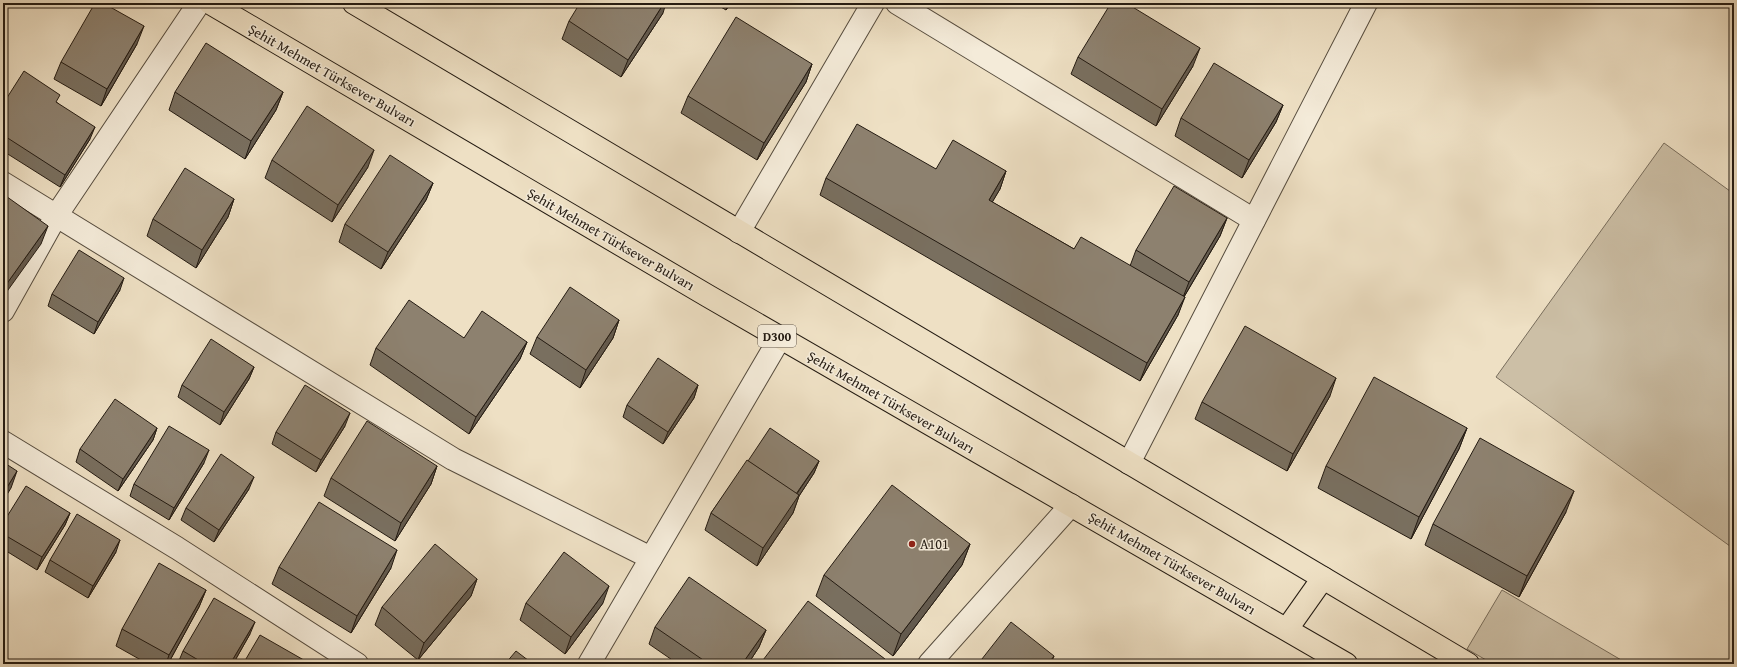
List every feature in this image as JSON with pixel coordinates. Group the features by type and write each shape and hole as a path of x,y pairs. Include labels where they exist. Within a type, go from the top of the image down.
{"highway":[{"name":"Şehit Mehmet Türksever Bulvarı","path":"210,3 780,338 1346,664"},
{"path":"354,3 1468,664"},
{"path":"1287,629 1323,578"}],"street":[{"path":"3,311 56,216 199,3"},
{"path":"740,232 873,3"},
{"path":"897,3 1254,220"},
{"path":"1128,463 1366,3"},
{"path":"3,183 453,459 651,558"},
{"path":"589,664 780,338"},
{"path":"3,442 177,548 348,661"},
{"path":"929,664 1070,505"}],"shaded area":[{"path":"1664,143 1734,194 1734,549 1496,377"},
{"path":"1502,590 1628,664 1493,664 1467,649"}],"building":[{"path":"95,3 103,3 144,26 107,89 61,62"},
{"path":"580,3 664,3 628,60 569,21"},
{"path":"1111,3 1126,3 1200,48 1162,109 1078,57"},
{"path":"736,17 812,64 764,143 688,96"},
{"path":"206,43 283,92 251,141 175,92"},
{"path":"1214,63 1283,105 1249,160 1181,118"},
{"path":"24,71 60,95 56,102 95,127 65,175 3,135 3,104"},
{"path":"307,106 374,150 338,205 272,160"},
{"path":"857,124 936,169 953,140 1006,171 989,200 1074,249 1081,237 1185,297 1147,363 826,178"},
{"path":"390,155 433,183 388,252 345,224"},
{"path":"185,168 234,199 202,250 153,219"},
{"path":"1174,186 1227,218 1189,282 1136,250"},
{"path":"3,194 48,226 3,289"},
{"path":"79,250 124,278 98,322 52,294"},
{"path":"570,287 619,320 586,370 537,337"},
{"path":"409,300 464,338 482,311 527,342 476,417 376,348"},
{"path":"1245,326 1336,378 1293,454 1202,402"},
{"path":"211,339 254,367 224,412 182,385"},
{"path":"658,358 698,385 668,432 627,405"},
{"path":"1374,377 1467,428 1419,517 1326,466"},
{"path":"305,385 350,413 321,460 276,432"},
{"path":"115,399 157,428 123,479 80,449"},
{"path":"367,421 437,466 401,523 331,478"},
{"path":"169,426 209,450 174,508 134,484"},
{"path":"770,428 819,461 796,494 748,461"},
{"path":"1480,438 1574,491 1527,576 1433,524"},
{"path":"221,454 254,477 219,530 186,508"},
{"path":"747,460 799,495 763,548 711,513"},
{"path":"3,462 17,471 3,494"},
{"path":"892,485 970,544 901,634 824,575"},
{"path":"26,486 70,513 42,557 3,534 3,523"},
{"path":"319,502 397,550 357,616 279,567"},
{"path":"77,514 120,540 93,586 50,560"},
{"path":"435,544 477,579 424,643 382,607"},
{"path":"564,552 609,586 571,637 526,603"},
{"path":"159,563 206,590 169,655 122,629"},
{"path":"689,577 766,630 742,664 709,664 655,627"},
{"path":"214,598 255,622 230,664 205,664 183,651"},
{"path":"808,601 885,659 882,664 760,664"},
{"path":"1011,622 1054,656 1048,664 978,664"},
{"path":"260,635 309,663 309,664 243,664"},
{"path":"516,651 533,664 505,664"}],"place":[{"name":"A101","path":"912,544"}]}
